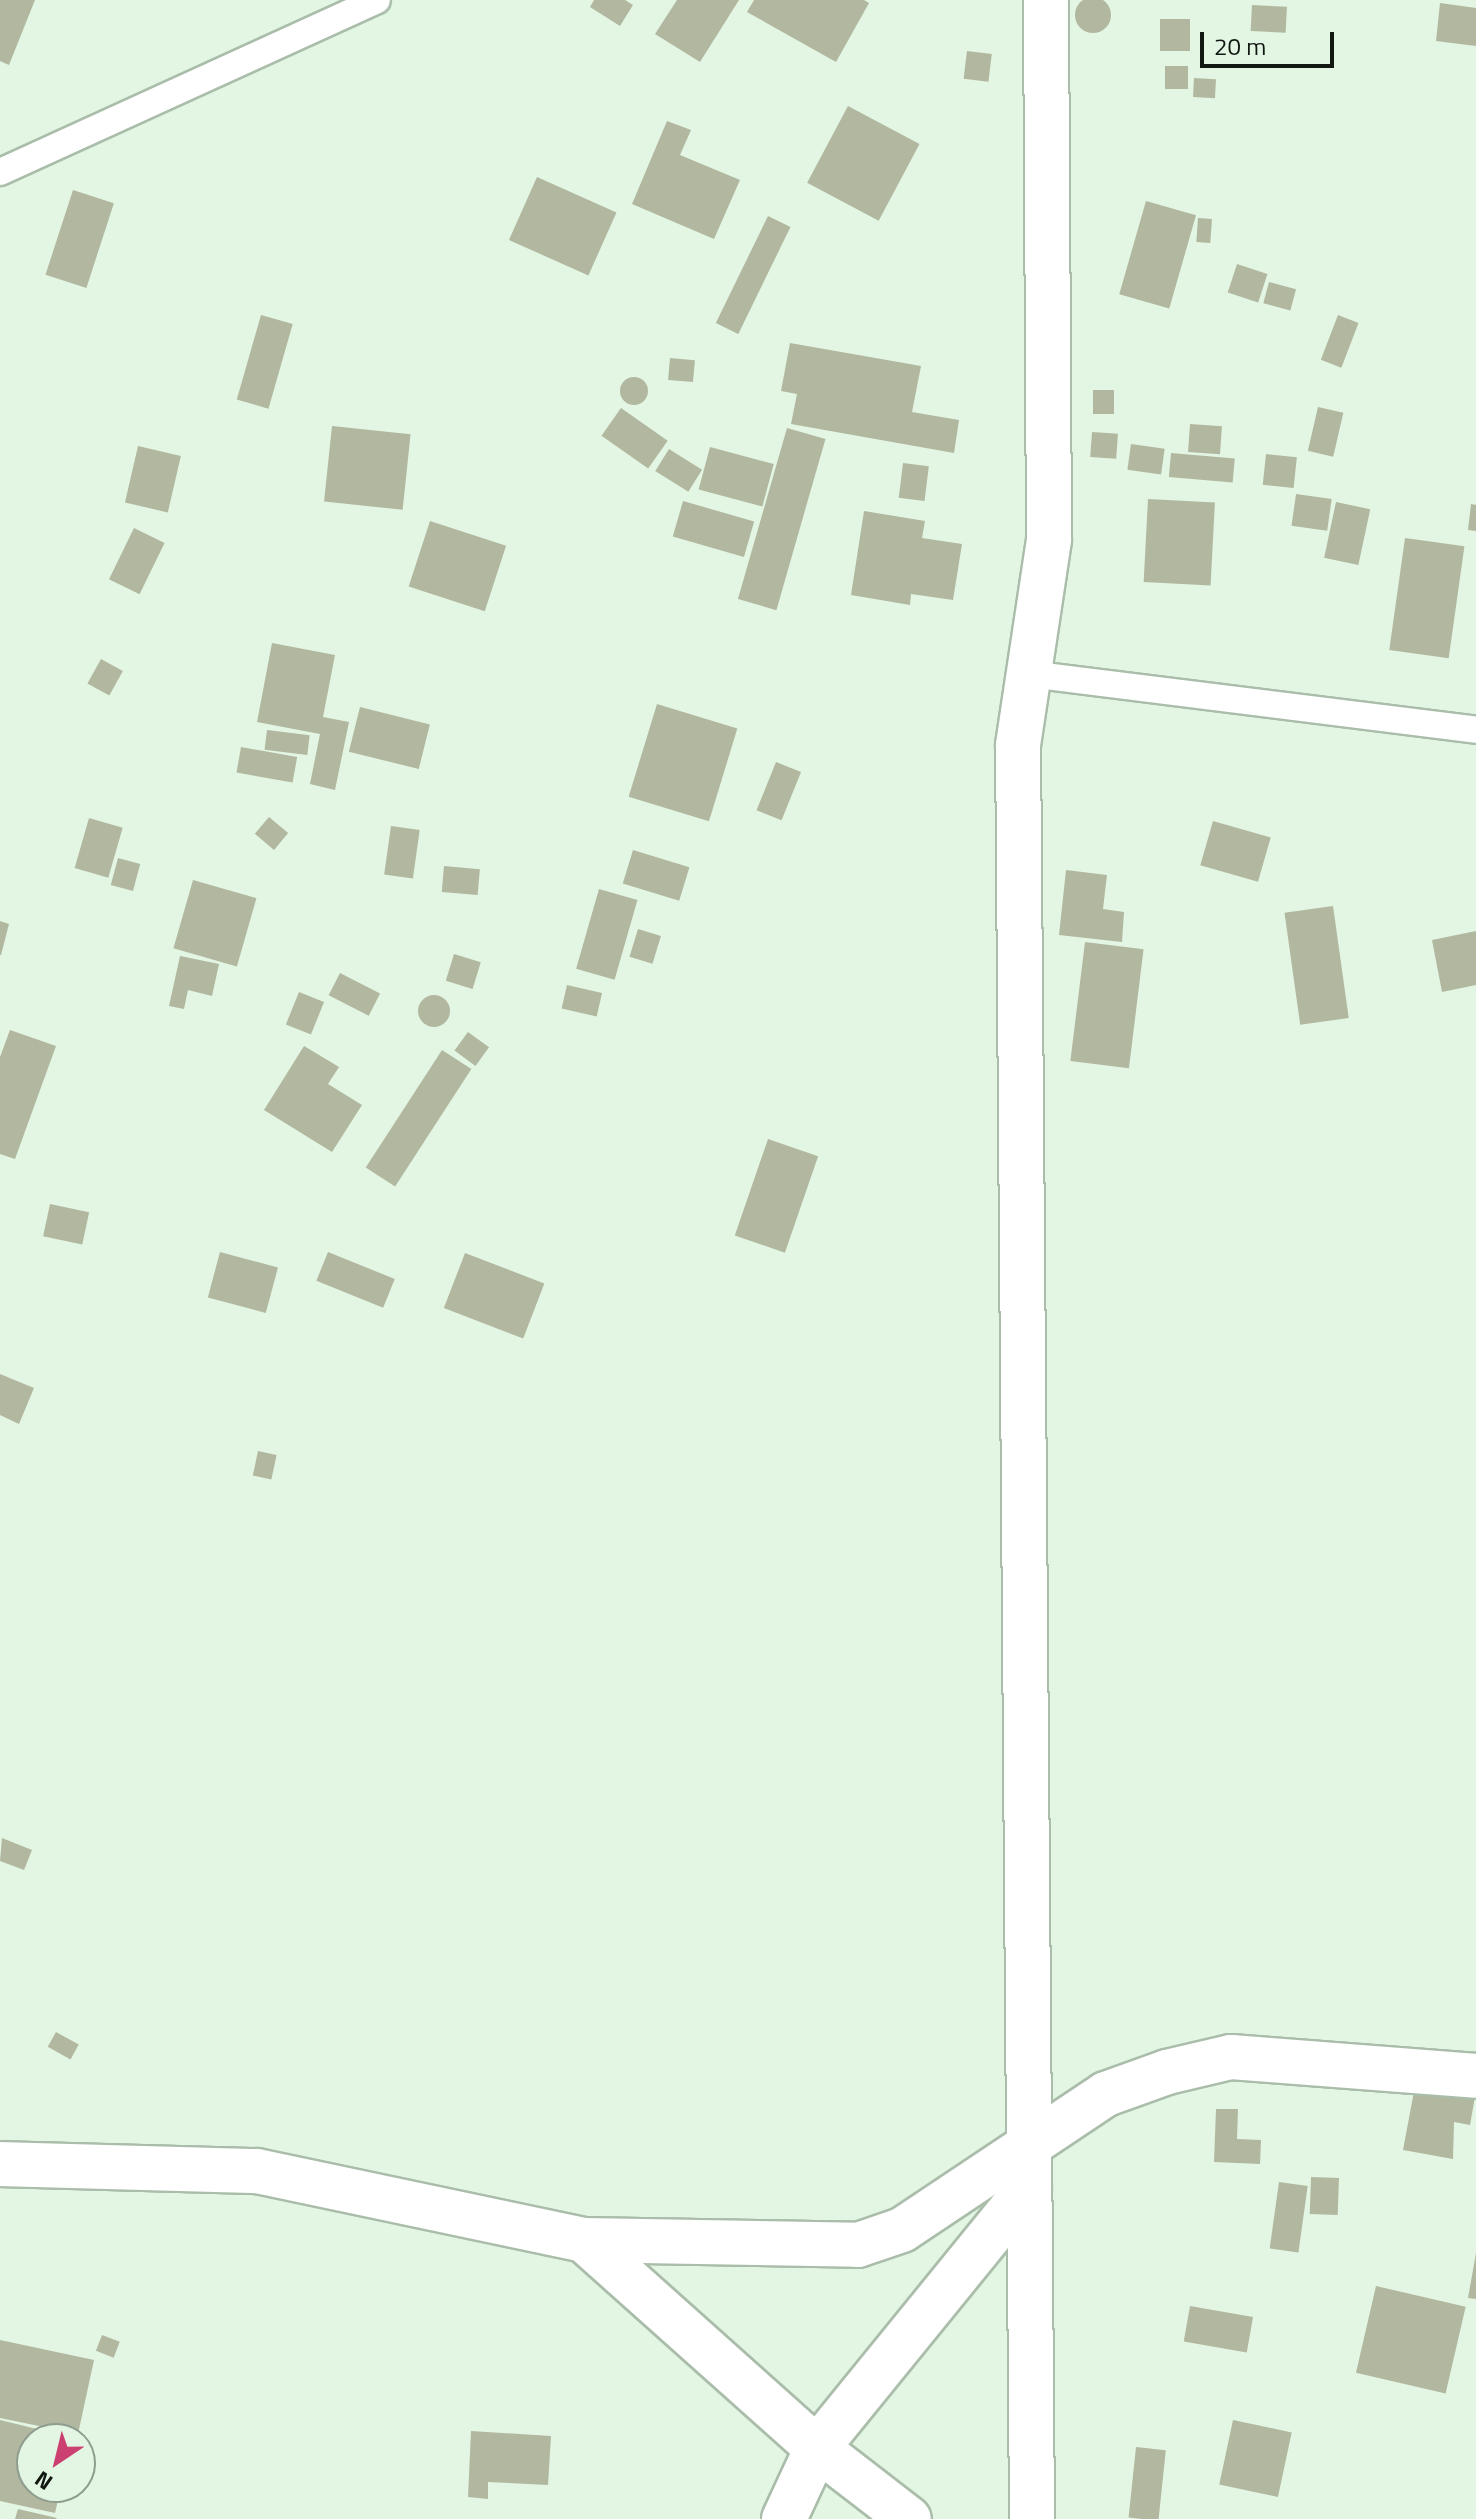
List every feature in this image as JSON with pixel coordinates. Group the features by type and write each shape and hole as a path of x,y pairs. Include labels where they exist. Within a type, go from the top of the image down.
{"street":[{"path":"1032,2519 1018,745 1049,540 1046,0"},
{"path":"784,2519 817,2448 1029,2169 1106,2094 1231,2057 1476,2076"},
{"path":"0,2164 257,2171 584,2240 858,2245 902,2230 1029,2169"},
{"path":"584,2240 817,2448 909,2519"}],"lane":[{"path":"0,172 377,0"},
{"path":"1029,674 1476,730"}],"building":[{"path":"1093,-3 1106,2 1111,15 1106,28 1093,33 1080,28 1075,15 1080,2"},
{"path":"0,0 35,0 9,65 0,61"},
{"path":"594,0 625,0 633,5 620,26 590,7"},
{"path":"677,0 739,0 700,62 655,34"},
{"path":"754,0 864,0 869,3 836,62 747,12"},
{"path":"1440,3 1476,8 1476,46 1436,41"},
{"path":"1252,5 1287,7 1286,33 1251,31"},
{"path":"1160,19 1190,19 1190,51 1160,51"},
{"path":"967,51 992,54 988,82 964,79"},
{"path":"1165,66 1188,66 1188,89 1165,89"},
{"path":"1194,78 1216,79 1215,98 1193,97"},
{"path":"848,106 920,144 879,221 807,183"},
{"path":"667,121 691,130 680,155 740,180 714,239 632,204"},
{"path":"537,177 616,212 588,275 509,240"},
{"path":"73,190 114,203 86,288 45,275"},
{"path":"1146,201 1196,215 1169,309 1119,294"},
{"path":"768,216 790,227 738,334 716,323"},
{"path":"1198,218 1212,219 1210,243 1196,242"},
{"path":"1237,264 1267,274 1258,302 1228,293"},
{"path":"1269,282 1296,289 1290,310 1263,303"},
{"path":"261,315 293,324 268,409 237,400"},
{"path":"1338,315 1359,323 1341,368 1321,360"},
{"path":"790,343 921,366 912,412 959,420 954,453 791,424 797,394 781,391"},
{"path":"670,358 695,360 693,382 668,380"},
{"path":"634,377 644,381 648,391 644,401 634,405 624,401 620,391 624,381"},
{"path":"1093,390 1114,390 1114,414 1093,414"},
{"path":"1318,407 1343,413 1333,457 1308,451"},
{"path":"621,408 668,441 648,469 601,436"},
{"path":"1190,424 1222,426 1220,454 1188,452"},
{"path":"332,426 411,434 403,510 324,502"},
{"path":"787,428 825,439 776,610 738,599"},
{"path":"1092,432 1118,434 1116,459 1090,457"},
{"path":"1131,444 1165,449 1161,474 1127,470"},
{"path":"138,446 181,456 168,512 125,503"},
{"path":"710,447 774,464 762,507 699,490"},
{"path":"669,449 702,470 688,492 655,471"},
{"path":"1171,453 1235,459 1233,482 1169,477"},
{"path":"1266,454 1297,457 1294,488 1263,485"},
{"path":"903,463 929,466 925,501 899,498"},
{"path":"1296,494 1332,499 1327,531 1292,526"},
{"path":"1148,499 1215,503 1211,585 1144,582"},
{"path":"683,501 754,521 744,557 673,537"},
{"path":"1336,502 1370,509 1358,565 1324,558"},
{"path":"1471,504 1476,505 1476,531 1468,530"},
{"path":"864,511 925,521 922,538 962,544 953,600 911,594 910,605 851,595"},
{"path":"430,521 506,546 485,611 409,587"},
{"path":"134,528 165,543 140,594 109,579"},
{"path":"1405,538 1464,546 1449,658 1389,650"},
{"path":"272,643 335,655 323,717 349,722 335,790 310,784 320,734 257,722"},
{"path":"101,659 123,671 109,696 87,683"},
{"path":"657,704 737,729 709,821 629,797"},
{"path":"360,707 430,724 419,769 349,752"},
{"path":"267,730 310,735 307,755 265,750"},
{"path":"241,747 297,757 293,783 236,773"},
{"path":"776,762 801,772 782,820 757,810"},
{"path":"269,817 288,833 274,850 255,834"},
{"path":"89,818 123,828 108,878 75,868"},
{"path":"1213,821 1271,838 1258,882 1200,865"},
{"path":"391,826 420,830 413,879 384,875"},
{"path":"633,850 689,867 679,901 623,883"},
{"path":"118,858 140,864 133,891 111,885"},
{"path":"444,866 480,869 478,895 442,892"},
{"path":"1066,870 1107,875 1103,909 1124,912 1122,942 1059,935"},
{"path":"193,880 256,898 237,966 173,948"},
{"path":"599,889 637,900 615,980 576,969"},
{"path":"1333,906 1349,1018 1300,1025 1284,913"},
{"path":"0,921 9,924 1,955 0,955"},
{"path":"638,929 661,936 652,964 630,957"},
{"path":"1476,931 1476,985 1442,992 1432,940"},
{"path":"1085,942 1144,949 1129,1068 1070,1061"},
{"path":"454,954 481,962 473,989 446,981"},
{"path":"180,956 219,964 212,996 188,990 184,1009 169,1006"},
{"path":"340,973 380,993 369,1016 329,995"},
{"path":"567,985 602,993 597,1016 562,1008"},
{"path":"299,992 324,1002 311,1035 286,1024"},
{"path":"434,995 445,1000 450,1011 445,1022 434,1027 423,1022 418,1011 423,1000"},
{"path":"10,1030 56,1046 15,1159 0,1154 0,1057"},
{"path":"468,1032 489,1047 476,1066 454,1051"},
{"path":"304,1046 339,1067 328,1084 362,1105 332,1152 264,1110"},
{"path":"442,1050 471,1069 395,1186 366,1167"},
{"path":"768,1139 818,1156 785,1253 735,1235"},
{"path":"50,1204 89,1212 82,1245 43,1236"},
{"path":"220,1252 278,1268 266,1313 208,1297"},
{"path":"328,1252 395,1279 383,1308 316,1281"},
{"path":"465,1253 544,1283 523,1339 444,1308"},
{"path":"0,1374 34,1388 19,1424 0,1415"},
{"path":"258,1451 277,1455 271,1479 253,1475"},
{"path":"2,1838 32,1850 24,1870 0,1861"},
{"path":"56,2032 79,2045 70,2059 48,2047"},
{"path":"1415,2086 1475,2097 1470,2125 1454,2122 1453,2159 1403,2150"},
{"path":"1216,2109 1238,2109 1237,2139 1261,2140 1260,2164 1214,2162"},
{"path":"1311,2177 1339,2178 1338,2215 1310,2214"},
{"path":"1279,2182 1308,2186 1298,2252 1270,2248"},
{"path":"1476,2253 1476,2299 1468,2298"},
{"path":"1376,2286 1466,2307 1446,2393 1356,2373"},
{"path":"1190,2306 1253,2317 1247,2353 1184,2341"},
{"path":"102,2335 120,2342 114,2358 96,2351"},
{"path":"0,2340 94,2360 80,2423 24,2423 0,2418"},
{"path":"0,2420 16,2424 16,2503 57,2503 55,2513 0,2501"},
{"path":"1233,2420 1292,2432 1278,2497 1219,2485"},
{"path":"471,2431 551,2436 548,2485 488,2482 488,2499 468,2497"},
{"path":"1136,2447 1166,2450 1159,2519 1129,2518"},
{"path":"18,2509 57,2518 15,2519"}]}
